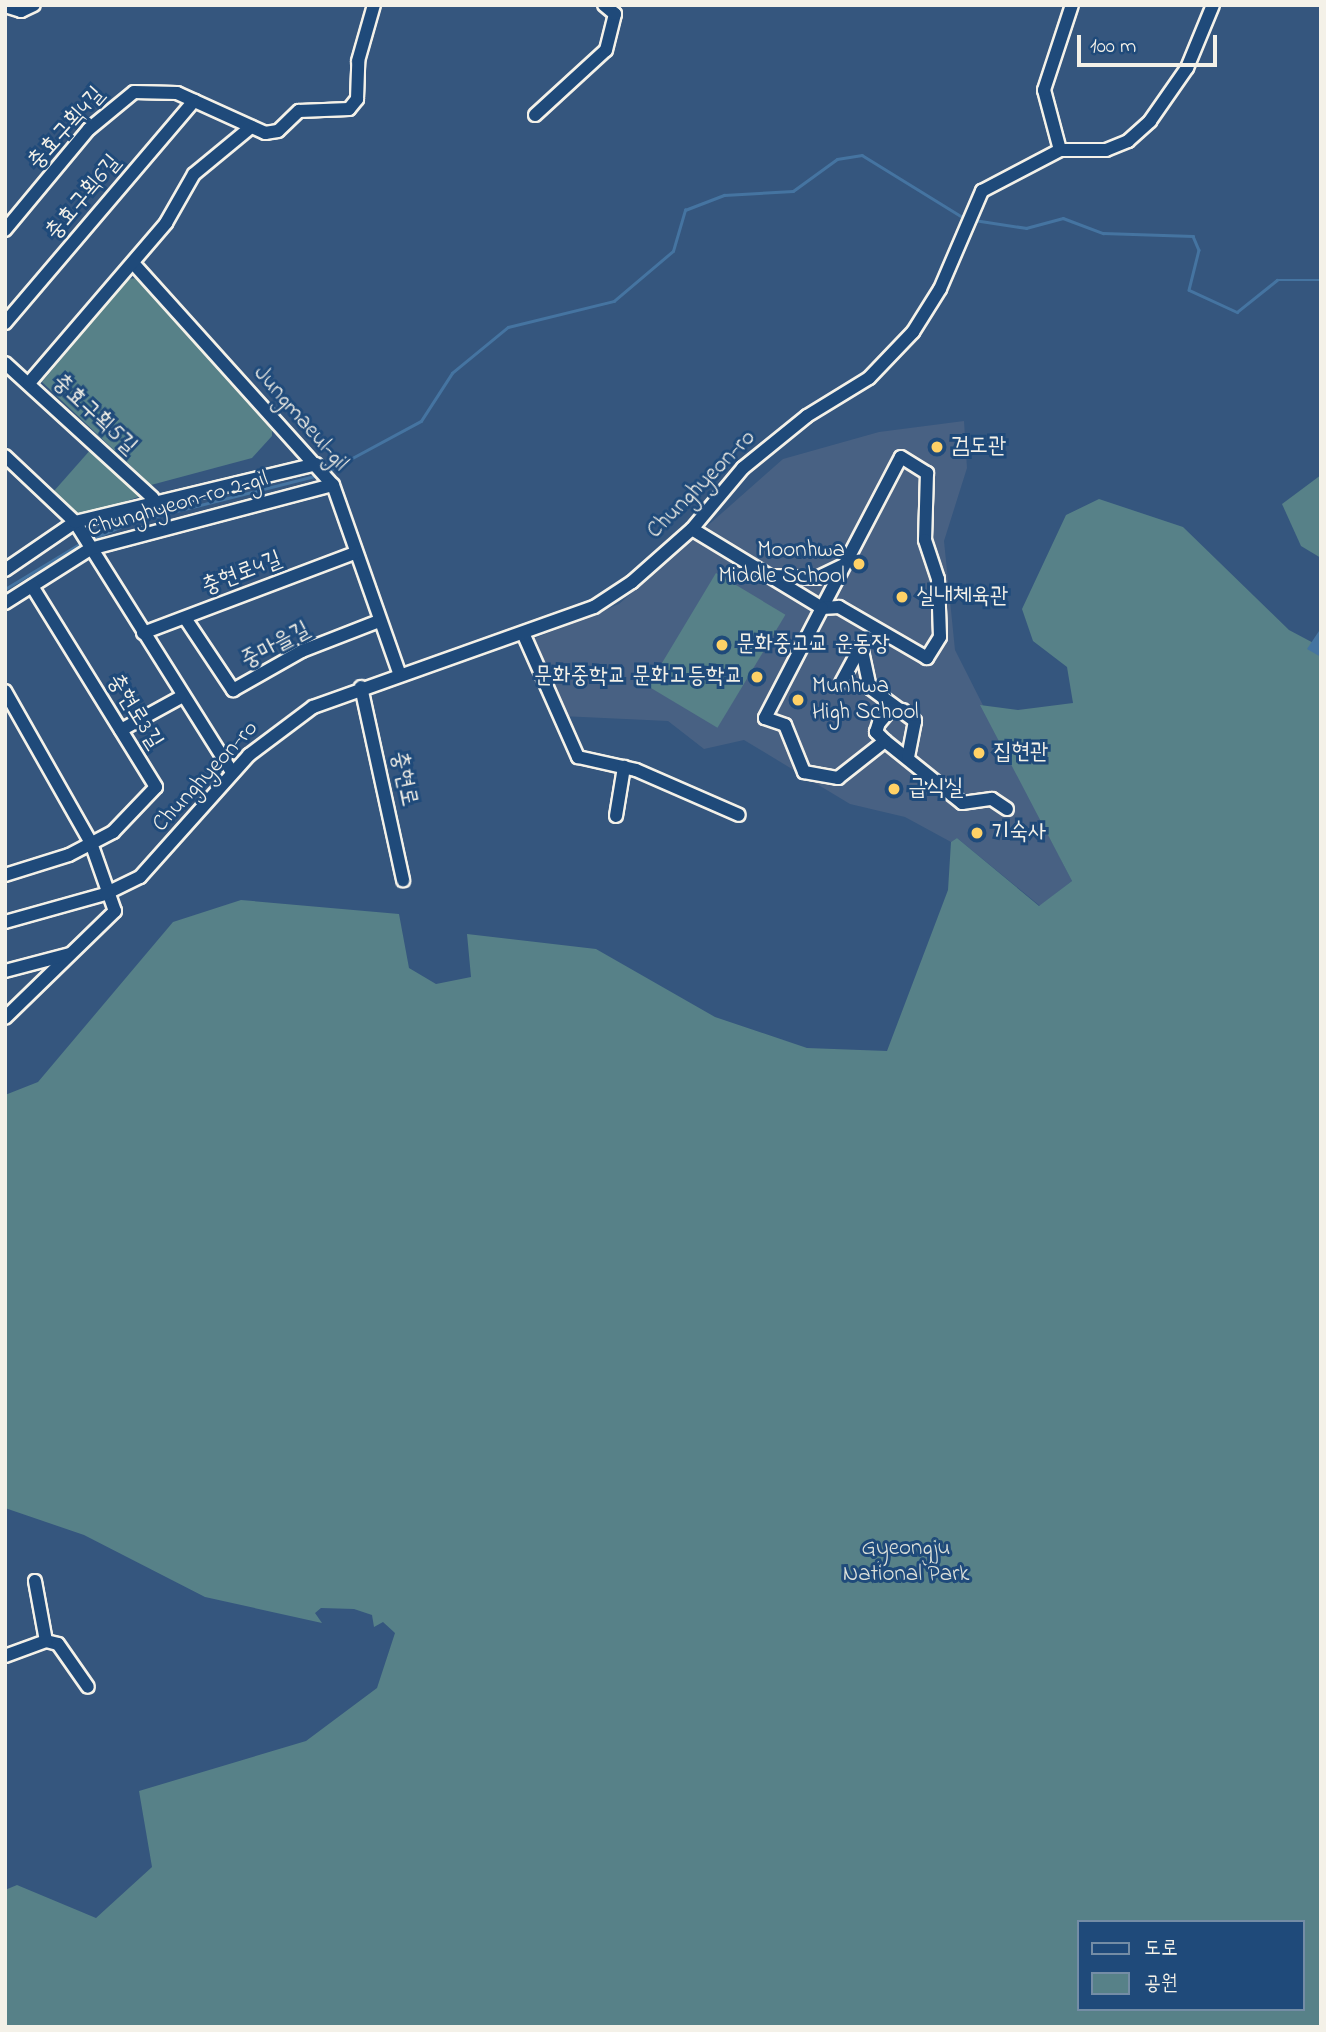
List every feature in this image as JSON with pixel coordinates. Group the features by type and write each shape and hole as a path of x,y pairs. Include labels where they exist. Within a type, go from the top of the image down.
{"street":[{"path":"5,6 21,11 34,5"},
{"name":"충효구획4길","path":"5,230 121,98 155,89 194,101 251,127 271,133 299,111 349,109 357,99 358,61 374,5"},
{"path":"535,115 606,51 615,14 604,5"},
{"path":"1060,150 1044,90 1072,5"},
{"name":"Chunghyeon-ro","path":"5,922 111,892 155,863 232,772 290,721 399,672 523,633 594,607 692,529 743,468 807,416 869,379 913,332 940,289 967,219 982,191 1060,150 1107,150 1150,121 1200,44 1213,5"},
{"name":"충효구획6길","path":"5,323 194,101"},
{"path":"29,383 166,223 194,174 251,127"},
{"name":"Jungmaeul-gil","path":"133,263 333,485 355,554 399,672"},
{"name":"충효구획5길","path":"5,363 153,498"},
{"path":"692,529 822,608 839,607 927,659 940,637 938,579 925,540 927,473 901,457 822,608 765,718 785,725 804,772 838,778 885,741"},
{"path":"8,463 75,522 181,697 232,772"},
{"path":"5,570 75,522 153,498 316,464"},
{"name":"Chunghyeon-ro 2-gil","path":"5,603 90,549 333,485"},
{"name":"충현로4길","path":"143,633 355,554"},
{"path":"760,569 783,579 817,578 845,565"},
{"name":"충현로3길","path":"6,872 91,843 121,826 156,786 32,586"},
{"name":"중마을길","path":"185,618 233,690 302,651 379,621"},
{"path":"523,633 578,757 624,767 739,816"},
{"path":"841,683 861,646 870,688 905,711 915,721 908,757"},
{"name":"충현로","path":"361,687 403,880"},
{"path":"5,691 91,843 111,892 115,911 5,1018"},
{"path":"121,730 181,697"},
{"path":"905,711 884,715 876,732 962,803 992,799 1007,809"},
{"path":"616,816 624,767"},
{"path":"5,971 77,950"},
{"path":"35,1581 46,1641"},
{"path":"5,1656 46,1641 58,1644 88,1687"}],"shaded area":[{"name":"문화중학교 문화고등학교","path":"964,421 967,468 944,541 955,650 1072,881 1040,906 957,838 951,842 905,817 850,804 744,740 704,749 668,721 561,716 533,639 619,604 783,459 879,432"},
{"path":"1321,628 1321,657 1307,649"}],"green space":[{"path":"137,278 272,426 272,436 252,458 151,485 42,382 128,279"},
{"path":"92,448 144,495 83,516 73,511 54,491"},
{"path":"1321,475 1321,558 1301,546 1282,504"},
{"name":"Gyeongju National Park","path":"1099,499 1183,527 1289,630 1321,647 1321,2027 5,2027 5,1890 17,1885 96,1918 152,1867 139,1791 306,1741 377,1688 395,1633 383,1622 374,1627 372,1615 354,1609 321,1608 315,1613 322,1623 205,1597 84,1535 5,1508 5,1095 38,1082 173,922 241,900 399,914 409,968 436,984 471,977 467,934 596,949 715,1017 807,1048 887,1051 948,890 951,842 957,838 1039,906 1072,881 980,705 1018,710 1073,703 1067,667 1033,641 1022,609 1066,515"},
{"name":"문화중고교 운동장","path":"716,573 785,615 717,728 648,686"}],"waterway":[{"path":"330,470 421,421 452,373 508,327 614,301 673,251 685,210 724,195 793,191 837,159 862,155 964,218"},
{"path":"974,220 1026,228 1063,218 1103,233 1193,236 1199,250 1189,290 1237,312 1277,280 1321,280"},
{"path":"92,539 129,523 315,476"},
{"path":"5,589 78,545"}],"place":[{"name":"검도관","path":"937,447"},
{"name":"Moonhwa Middle School","path":"859,564"},
{"name":"실내체육관","path":"902,597"},
{"name":"문화중고교 운동장","path":"722,645"},
{"name":"문화중학교 문화고등학교","path":"757,677"},
{"name":"Munhwa High School","path":"798,700"},
{"name":"집현관","path":"979,753"},
{"name":"급식실","path":"894,789"},
{"name":"기숙사","path":"977,833"}]}
